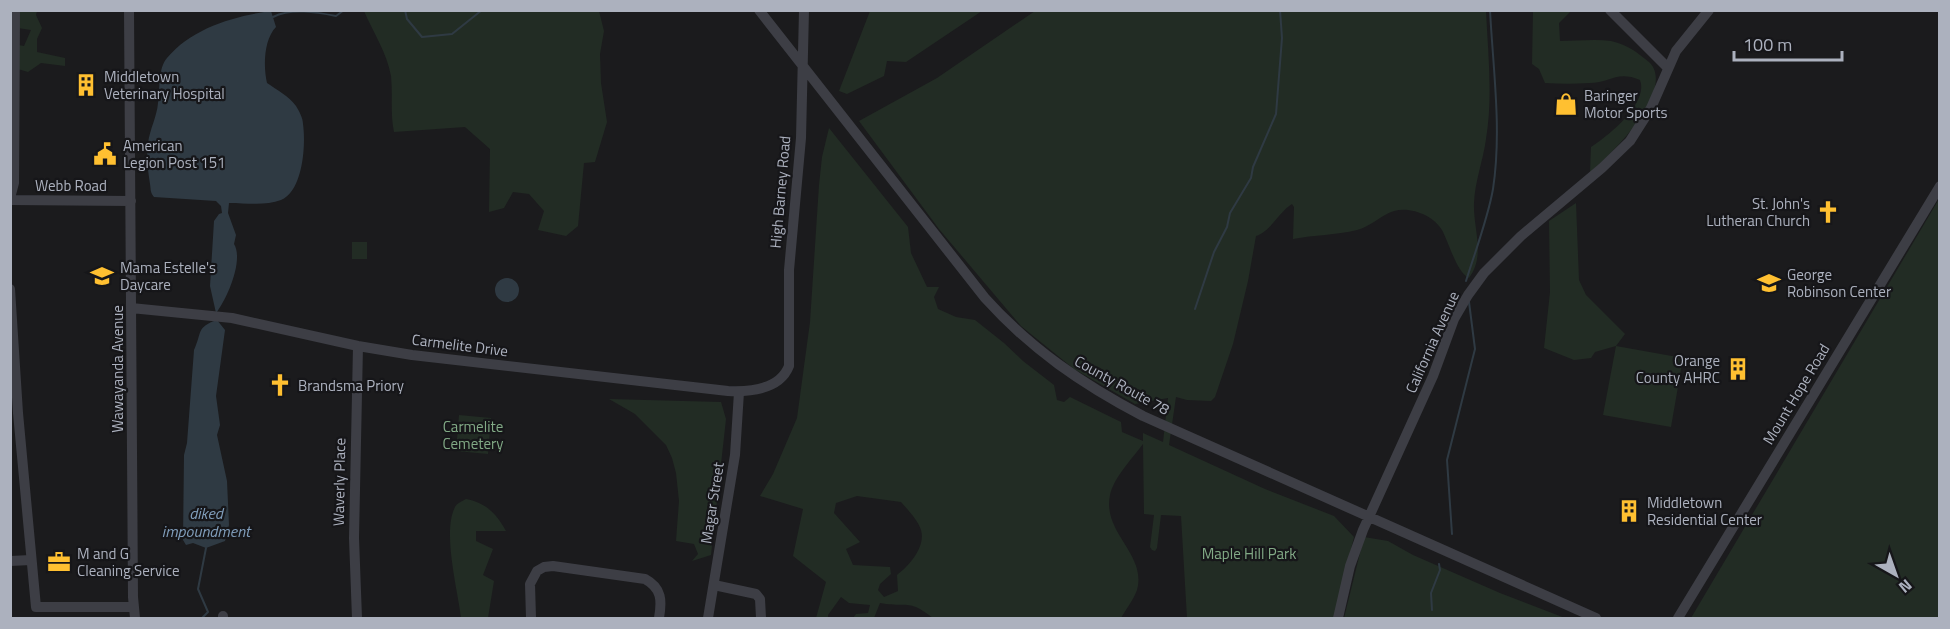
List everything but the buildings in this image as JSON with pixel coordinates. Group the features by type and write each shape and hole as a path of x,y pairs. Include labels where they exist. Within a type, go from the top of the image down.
{"street":[{"path":"10,199 14,183 15,10"},
{"name":"Wawayanda Avenue","path":"129,10 134,613"},
{"name":"County Route 78","path":"759,10 985,298 1019,333 1057,365 1083,383 1143,416 1596,618"},
{"name":"High Barney Road","path":"785,376 790,359 789,270 801,138 804,10"},
{"path":"1610,10 1667,67"},
{"name":"California Avenue","path":"1338,618 1350,567 1369,518 1433,376 1454,320 1468,295 1484,273 1521,236 1602,168 1630,141 1651,108 1667,67 1686,37 1709,10"},
{"name":"Mount Hope Road","path":"1678,618 1940,186"},
{"name":"Webb Road","path":"10,199 131,201"},
{"path":"10,289 18,413 36,607 134,613"},
{"name":"Carmelite Drive","path":"131,308 232,318 358,346 457,360 739,392 773,384 785,376"},
{"name":"Waverly Place","path":"357,618 354,527 358,346"},
{"name":"Magar Street","path":"708,618 735,454 739,392"},
{"path":"10,561 31,560"},
{"path":"531,618 530,584 533,576 537,571 553,566 645,579 652,583 660,596 659,618"},
{"path":"714,585 756,594 760,599 761,618"}],"green space":[{"path":"870,10 982,11 906,62 887,61 884,76 847,94 839,91"},
{"path":"11,11 37,11 36,15 42,28 37,39 37,52 65,58 65,66 41,63 28,72 11,67 13,44 24,46 31,30 11,27"},
{"path":"364,11 599,11 604,31 600,54 601,83 607,122 595,162 584,163 578,226 566,236 538,230 544,211 529,194 513,192 504,208 489,212 490,149 465,127 394,132 389,67"},
{"name":"Maple Hill Park","path":"1035,11 1486,11 1489,75 1488,123 1474,203 1477,260 1469,278 1457,264 1442,230 1434,220 1421,213 1408,210 1394,211 1357,230 1293,239 1294,207 1292,204 1266,230 1256,236 1233,344 1215,397 1211,401 1176,397 1169,445 1265,489 1334,516 1354,537 1334,618 1187,618 1181,516 1161,515 1157,548 1155,551 1152,550 1150,547 1154,515 1144,514 1143,444 1119,475 1110,495 1109,509 1112,521 1131,554 1138,577 1137,590 1121,618 933,618 912,606 880,603 874,618 853,618 856,614 868,613 870,605 849,603 841,597 828,618 816,618 826,582 793,556 803,509 760,496 773,474 797,418 810,322 822,157 829,128 908,227 911,253 927,287 939,287 934,297 938,309 956,317 975,320 1054,385 1057,400 1064,402 1070,397 1121,422 1122,432 1143,441 1143,433 1163,442 1168,398 1135,404 1074,369 1021,326 939,229 859,121 937,78","holes":["857,496 901,502 920,526 921,543 907,567 897,575 898,591 884,597 878,590 880,584 891,574 890,567 853,565 846,549 860,542 834,513 836,503"]},
{"path":"1533,11 1571,11 1559,23 1560,41 1615,42 1627,46 1649,62 1654,69 1655,85 1651,99 1643,113 1622,141 1590,173 1591,147 1616,127 1633,108 1639,99 1640,80 1625,76 1596,82 1545,83 1539,69 1532,64"},
{"path":"1939,199 1939,618 1691,618"},
{"path":"1576,203 1579,280 1586,295 1625,334 1616,346 1595,352 1591,358 1574,360 1544,348 1550,292 1549,221"},
{"path":"352,242 367,242 367,259 352,259"},
{"path":"1616,346 1683,358 1671,427 1603,415"},
{"path":"609,399 721,402 726,419 711,555 692,561 698,554 694,544 676,541 679,501 676,473 666,445 635,414"},
{"name":"Carmelite Cemetery","path":"459,415 491,418 488,454 456,451"},
{"path":"466,499 490,510 506,531 476,531 476,541 493,549 483,575 494,581 488,618 461,618 452,562 450,531 455,507"},
{"path":"1364,537 1388,541 1413,555 1500,593 1565,618 1344,618"}],"water":[{"path":"271,11 276,27 267,46 265,69 267,83 290,99 301,115 304,133 301,167 294,187 281,200 262,204 229,203 228,213 236,235 234,244 237,251 236,269 225,299 216,313 210,286 214,221 222,213 221,206 216,201 154,197 151,191 147,148 157,108 161,73 167,58 189,39 214,25 243,16"},
{"path":"507,278 515,282 519,290 515,298 507,302 499,298 495,290 499,282"},
{"name":"diked impoundment","path":"217,320 225,330 216,396 220,425 217,435 227,481 229,525 225,541 206,548 193,543 186,545 183,540 184,455 187,443 194,350 203,328"}],"waterway":[{"path":"273,17 288,12 312,12 336,16 344,10"},
{"path":"405,10 407,19 422,37 452,34 482,10"},
{"path":"1195,309 1214,252 1227,227 1230,213 1251,178 1253,167 1276,114 1282,38 1280,10"},
{"path":"1466,281 1488,212 1496,167 1496,100 1490,10"},
{"path":"1452,534 1447,460 1475,349 1469,302"},
{"path":"202,618 208,612 198,589 206,548"},
{"path":"1432,610 1431,593 1440,570 1439,564"}],"place":[{"name":"Middletown Veterinary Hospital","path":"86,85"},
{"name":"Baringer Motor Sports","path":"1566,104"},
{"name":"American Legion Post 151","path":"105,154"},
{"name":"St. John's Lutheran Church","path":"1828,212"},
{"name":"Mama Estelle's Daycare","path":"102,276"},
{"name":"George Robinson Center","path":"1769,283"},
{"name":"Orange County AHRC","path":"1738,369"},
{"name":"Brandsma Priory","path":"280,385"},
{"name":"Middletown Residential Center","path":"1629,511"},
{"name":"M and G Cleaning Service","path":"59,562"}]}
